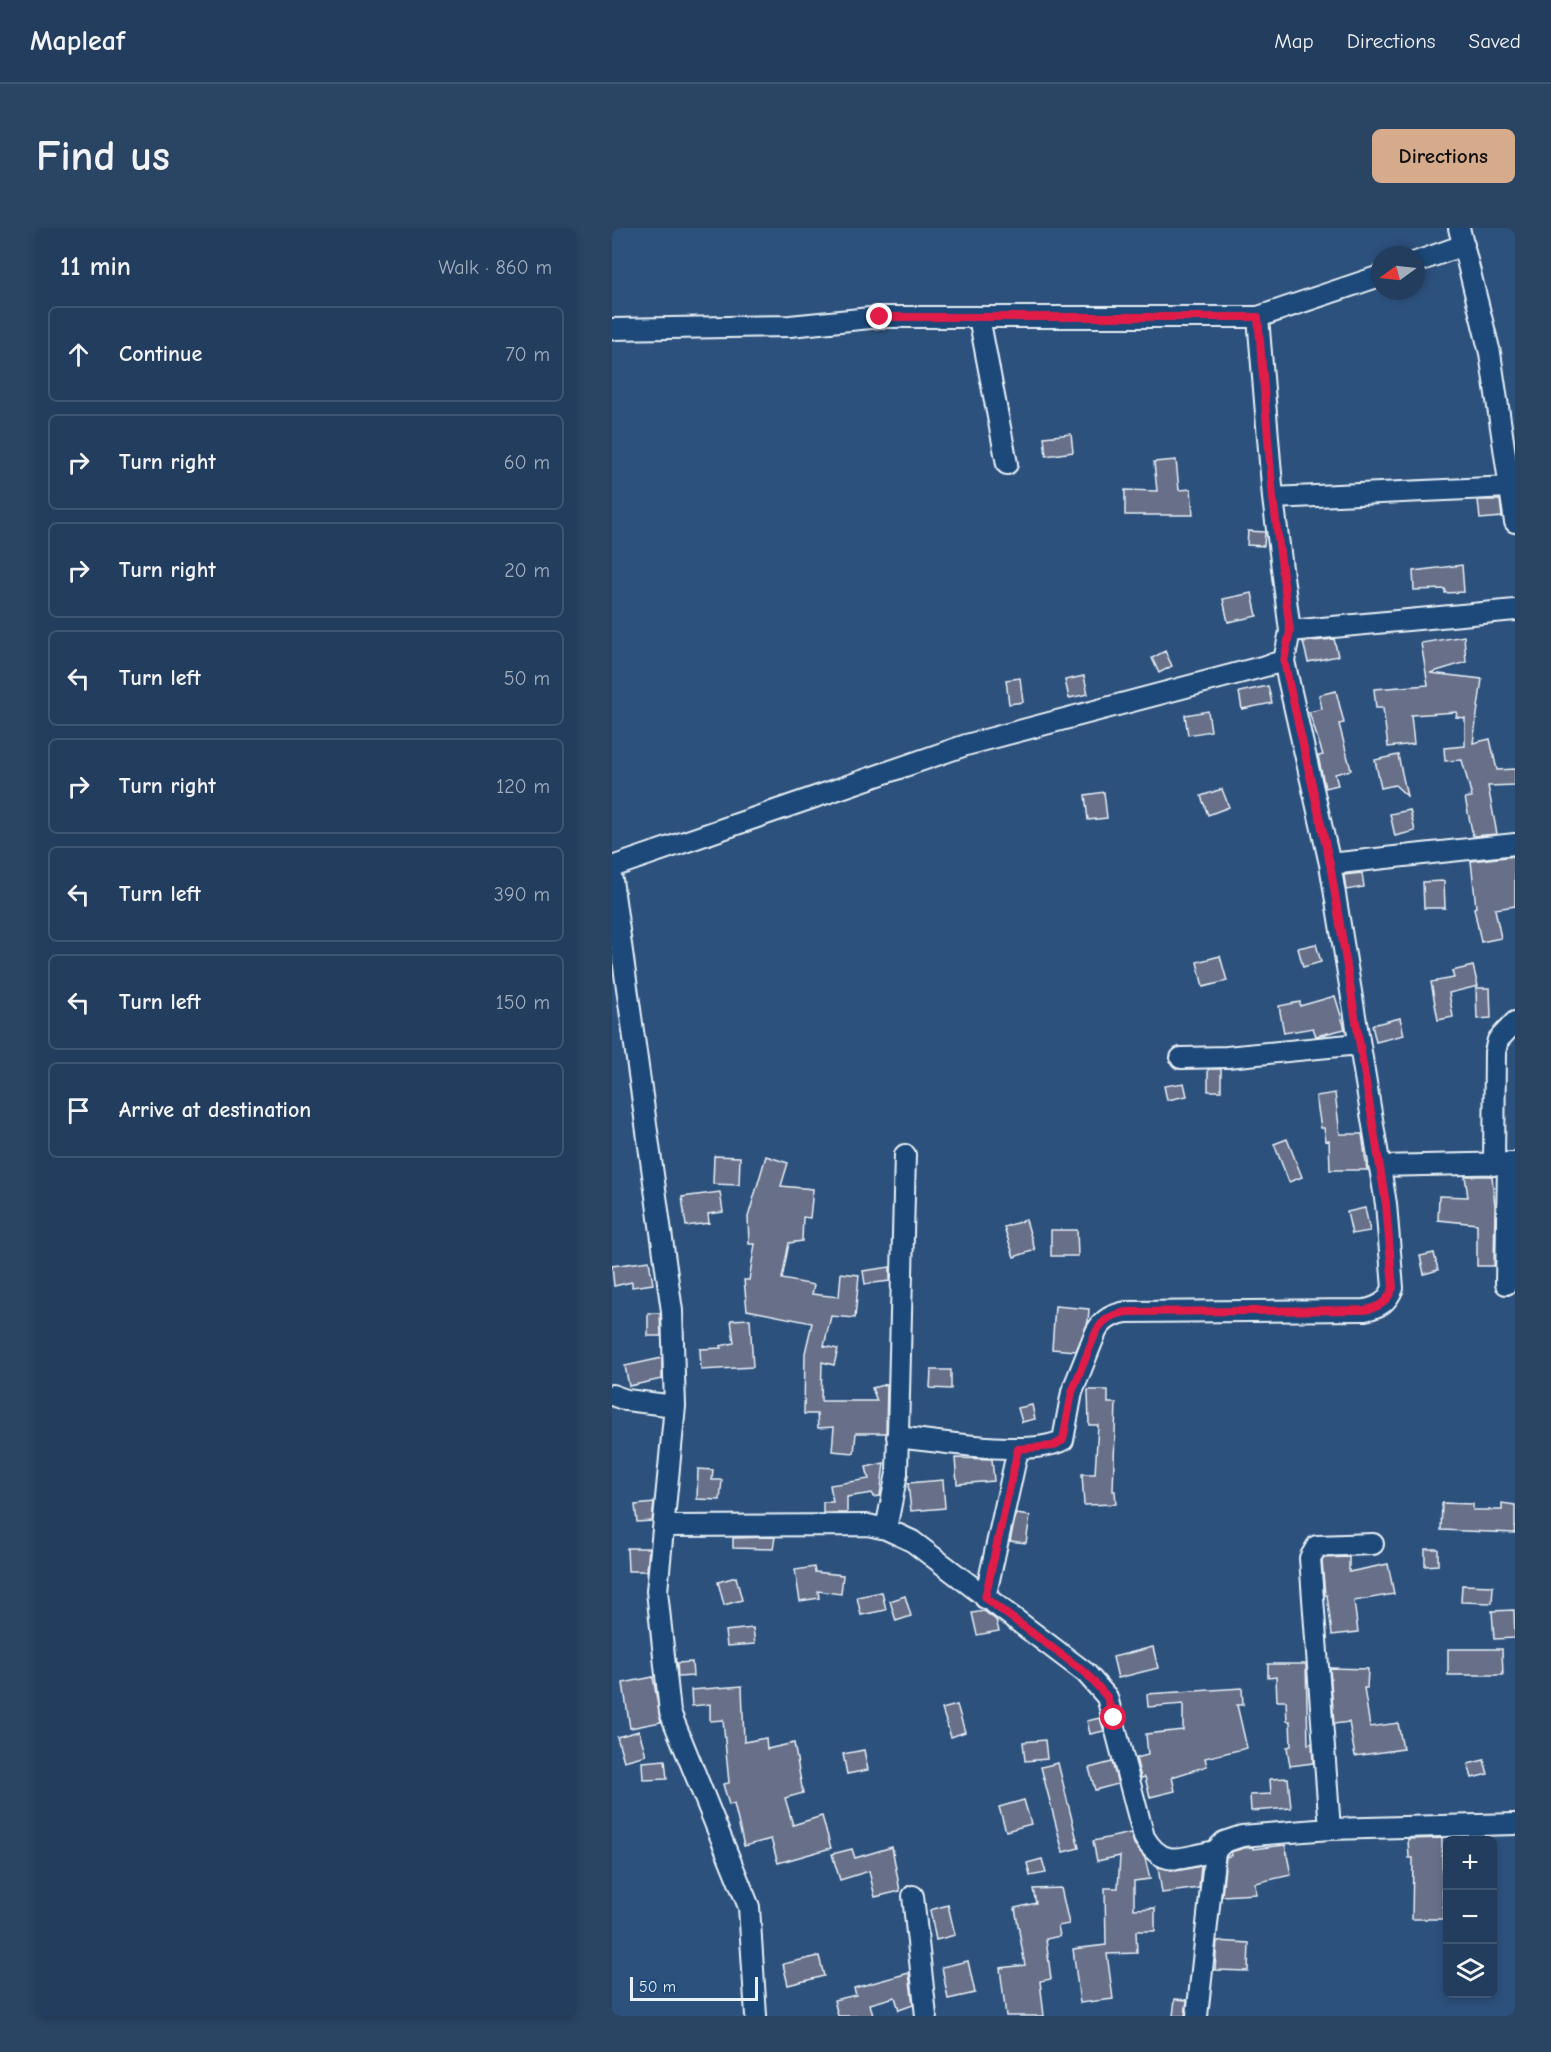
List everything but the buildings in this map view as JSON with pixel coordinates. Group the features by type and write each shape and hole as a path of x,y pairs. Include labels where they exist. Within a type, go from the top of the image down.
{"street":[{"path":"1425,257 1461,237 1490,353 1515,522"},
{"path":"612,329 790,326 880,317 1258,317 1371,279"},
{"path":"979,317 1007,464"},
{"path":"897,1437 1018,1449 1053,1446 1063,1440 1072,1392 1100,1324 1110,1316 1126,1312 1365,1310 1378,1307 1388,1300 1393,1288 1379,1166 1330,864 1284,661 1290,631 1273,498 1258,317"},
{"path":"1273,498 1510,487"},
{"path":"1290,631 1515,610"},
{"path":"612,867 966,745 1284,661"},
{"path":"1330,864 1515,844"},
{"path":"612,880 672,1311 675,1406 657,1591 670,1712 749,1906 756,2016"},
{"path":"1506,1284 1506,1164 1495,1052 1498,1040 1515,1022"},
{"path":"1181,1058 1227,1057 1359,1044"},
{"path":"886,1529 897,1473 905,1155"},
{"path":"1379,1166 1506,1164"},
{"path":"612,1395 626,1400 675,1406"},
{"path":"985,1598 1018,1449"},
{"path":"664,1526 868,1525 886,1529 912,1541 1086,1673 1107,1697 1144,1837 1153,1852 1161,1857 1172,1859 1215,1851 1224,1842 1242,1836 1330,1829 1515,1824"},
{"path":"1330,1829 1311,1553 1314,1548 1320,1546 1373,1545"},
{"path":"1197,2016 1215,1851"},
{"path":"913,1896 926,2016"}],"route":[{"path":"880,317 1258,317 1273,498 1290,631 1284,661 1330,864 1386,1204 1393,1288 1388,1300 1378,1307 1365,1310 1126,1312 1110,1316 1100,1324 1096,1332 1072,1392 1068,1406 1066,1436 1053,1446 1018,1449 985,1598 1086,1673 1107,1697 1114,1718"}]}
